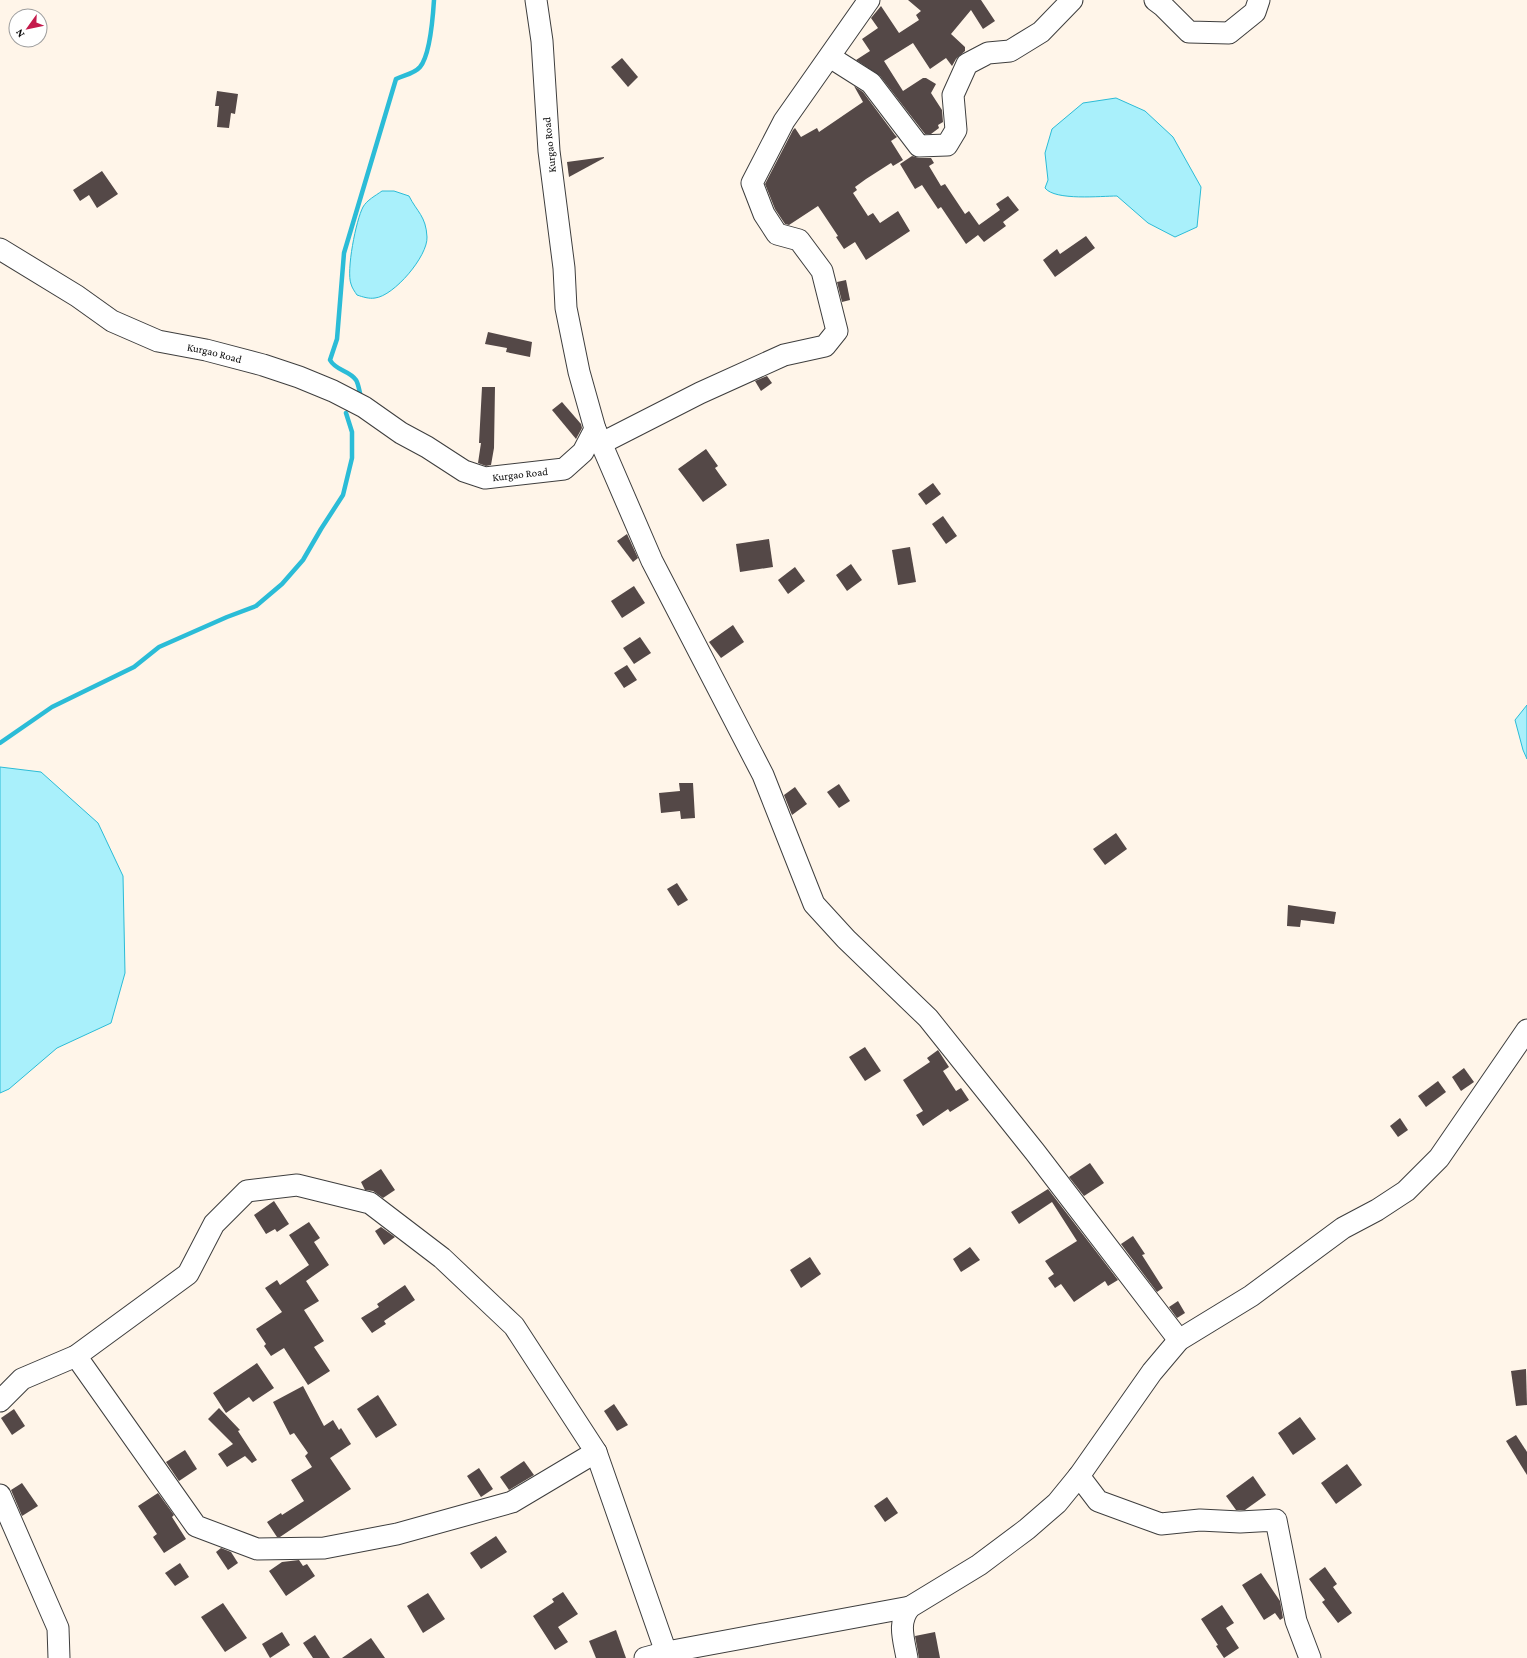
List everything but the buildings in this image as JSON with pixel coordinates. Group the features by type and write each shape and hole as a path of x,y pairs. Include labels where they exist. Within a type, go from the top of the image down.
{"street":[{"name":"Kurgao Road","path":"0,249 22,264 77,296 112,321 158,341 206,350 262,365 333,390 364,407 401,433 427,447 464,471 485,478 564,469 598,436 579,372 566,308 564,268 549,151 542,41 536,0"},
{"path":"869,0 784,121 752,184 764,214 777,234 799,240 822,271 837,331 825,346 784,355 700,393 598,436 652,561 763,775 814,904 846,939 928,1018 1034,1152 1179,1340"},
{"path":"830,56 871,83 919,146 947,145 956,130 953,95 967,64 988,53 1010,51 1035,36 1041,32 1072,0"},
{"path":"1155,0 1189,32 1229,33 1255,12 1259,0"},
{"path":"907,1658 902,1622 904,1614 910,1608 979,1565 1027,1529 1056,1503 1079,1476 1152,1372 1179,1340 1251,1296 1343,1228 1377,1210 1406,1191 1439,1158 1527,1030"},
{"path":"0,1401 22,1379 76,1356 188,1274 214,1224 247,1191 297,1185 370,1203 442,1258 514,1326 596,1452 667,1655"},
{"path":"76,1356 196,1526 256,1549 324,1548 397,1534 512,1502 596,1452"},
{"path":"1079,1476 1098,1501 1161,1524 1200,1520 1240,1522 1276,1520 1296,1621 1310,1658"},
{"path":"0,1495 58,1628 59,1658"},
{"path":"645,1658 910,1608"}],"water":[{"path":"1116,98 1145,111 1173,137 1201,187 1197,227 1175,237 1148,223 1117,196 1079,197 1058,195 1045,188 1048,180 1045,153 1052,129 1083,103"},
{"path":"382,191 394,191 409,196 425,224 427,237 426,245 416,264 400,283 383,296 368,298 357,295 351,284 350,268 352,246 357,223 363,207 369,200"},
{"path":"1527,705 1527,759 1515,720"},
{"path":"0,767 41,772 98,823 123,876 125,973 111,1023 57,1048 9,1089 0,1093"}],"waterway":[{"path":"360,393 357,381 350,374 333,364 330,360 337,339 344,253 396,79 418,69 426,54 429,45 434,0"},
{"path":"0,743 52,707 134,667 159,647 256,606 282,584 303,560 343,495 352,458 352,432 346,413"}]}
